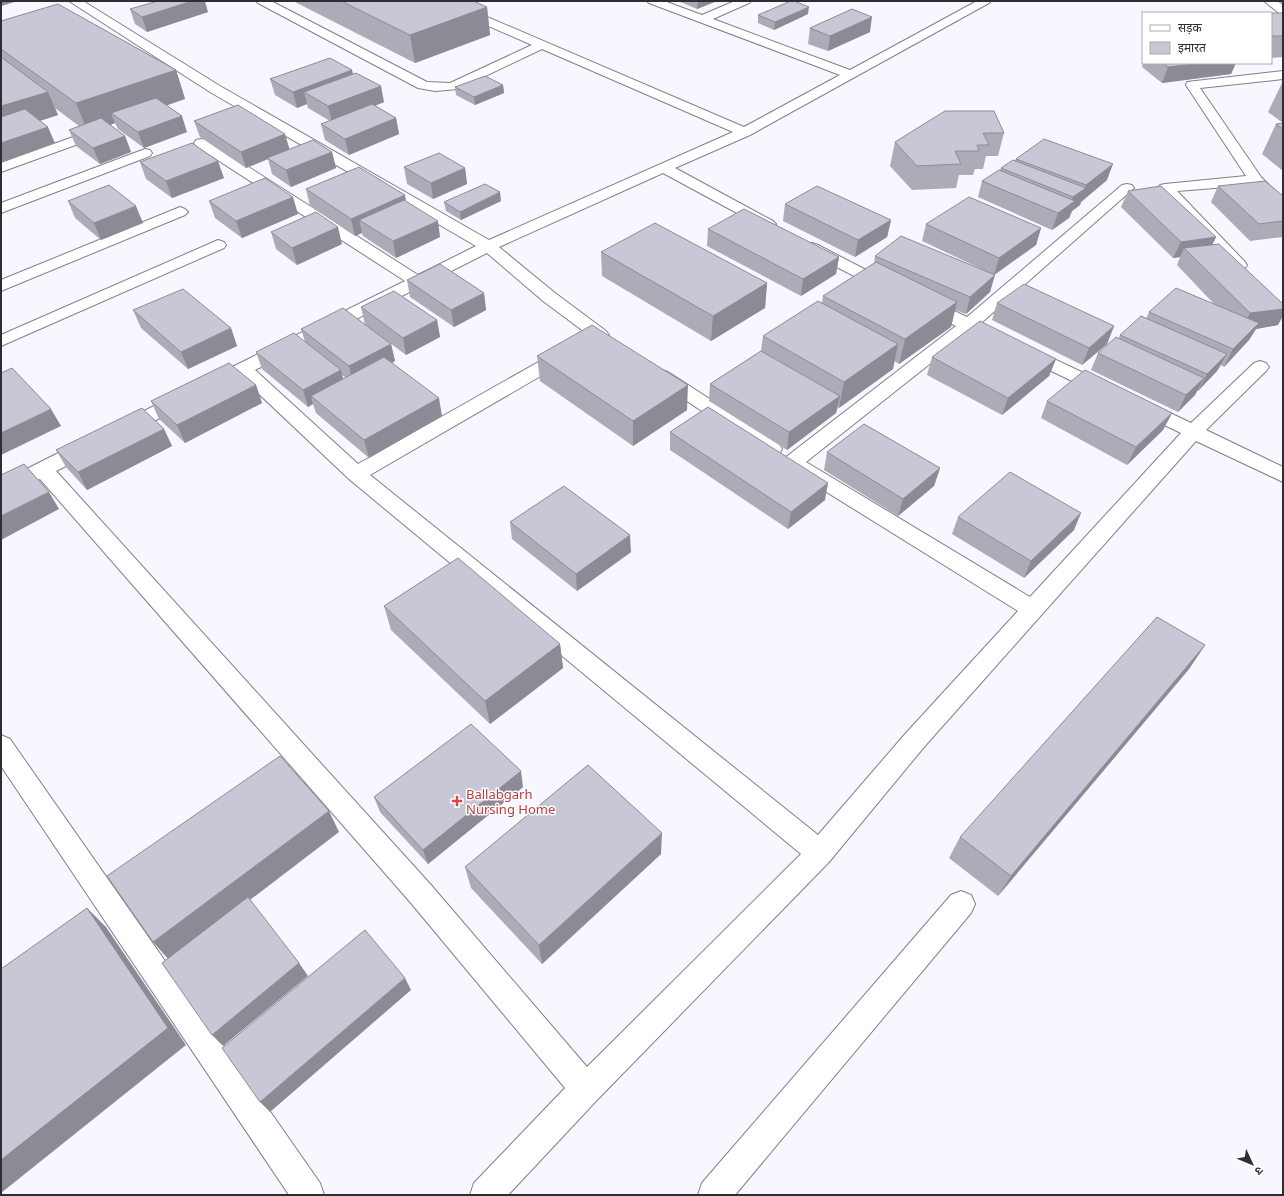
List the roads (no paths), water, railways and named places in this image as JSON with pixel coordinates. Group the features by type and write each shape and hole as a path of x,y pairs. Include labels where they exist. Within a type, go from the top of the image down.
{"street":[{"path":"75,1 215,89 488,246 550,297 607,339 356,474"},
{"path":"262,1 418,84 428,87 439,88 453,86 542,45"},
{"path":"440,1 745,132"},
{"path":"653,1 850,74"},
{"path":"703,19 745,1"},
{"path":"1,490 488,246 745,132 985,1"},
{"path":"1270,1 1283,11"},
{"path":"76,15 91,11"},
{"path":"1283,75 1192,85 1256,180 1283,208"},
{"path":"1,168 87,136"},
{"path":"201,143 316,218 417,281"},
{"path":"1,208 146,153"},
{"path":"664,168 867,278 969,324 1283,475"},
{"path":"1251,277 1165,188 1256,180"},
{"path":"792,462 969,324 1127,188"},
{"path":"1,286 180,212"},
{"path":"1,341 218,245"},
{"path":"646,365 792,462 1033,610"},
{"path":"486,1195 586,1089 820,853 915,740 1194,432 1260,367"},
{"path":"243,368 356,474 820,853"},
{"path":"44,469 421,894 586,1089"},
{"path":"1,746 308,1195"},
{"path":"714,1195 961,904"}],"place":[{"name":"Ballabgarh Nursing Home","path":"457,801"}]}
